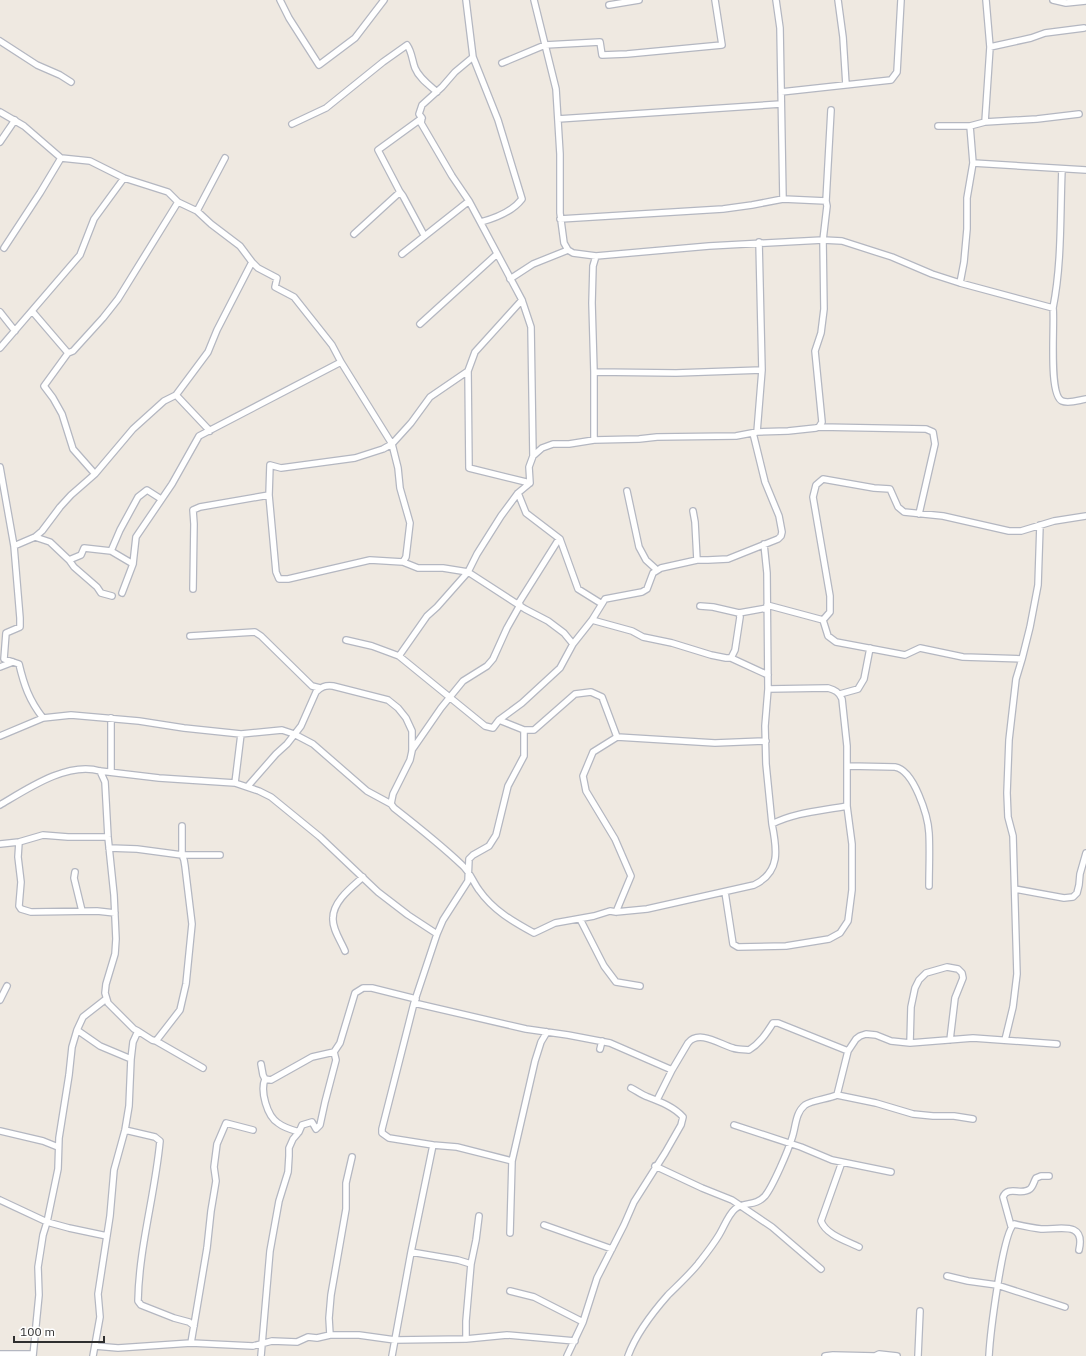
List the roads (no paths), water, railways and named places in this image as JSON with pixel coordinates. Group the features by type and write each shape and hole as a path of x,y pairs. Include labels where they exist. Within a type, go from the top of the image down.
{"street":[{"path":"280,0 289,18 319,65 355,38 384,0"},
{"path":"466,0 473,57 498,120 522,199 512,208 496,218 481,222"},
{"path":"534,0 556,89 560,154 560,219 564,243 568,250 573,253 596,256 759,242 802,242 823,240 842,241 960,283 1053,308"},
{"path":"609,5 638,0"},
{"path":"502,63 545,45 600,42 602,55 722,45 715,0"},
{"path":"776,0 780,28 783,199"},
{"path":"838,0 843,37 846,85"},
{"path":"781,92 891,80 897,72 901,0"},
{"path":"984,122 990,47 986,0"},
{"path":"1053,0 1066,3 1086,0"},
{"path":"990,47 1031,38 1045,33 1084,28"},
{"path":"0,41 38,65 71,82"},
{"path":"292,124 326,108 383,62 407,45 411,50 415,68 420,77 437,92"},
{"path":"473,57 455,72 437,92 422,105 419,114 422,118 421,123 481,222 522,300 530,327 533,456 529,467 530,483"},
{"path":"558,119 781,104"},
{"path":"819,427 822,419 815,351 822,333 824,315 823,240 827,206 826,200 831,110"},
{"path":"0,112 24,126 61,158 90,161 124,178 168,192 178,202 197,211 240,246 258,268 277,278 274,287 294,297 332,345 392,444 398,468 400,488 410,523 406,557 403,562"},
{"path":"938,126 970,126 984,122 1037,119 1079,114"},
{"path":"422,118 378,150 424,236"},
{"path":"0,142 15,120"},
{"path":"960,283 964,262 967,229 967,198 973,163 970,126"},
{"path":"4,248 61,158"},
{"path":"197,211 225,158"},
{"path":"973,163 1086,170"},
{"path":"1062,169 1058,269 1053,308 1052,370 1057,396 1061,401 1069,402 1086,399"},
{"path":"0,348 80,255 88,238 94,219 124,178"},
{"path":"354,234 400,192"},
{"path":"560,219 724,209 783,199 826,200"},
{"path":"402,254 469,201"},
{"path":"95,474 73,449 62,414 44,386 68,353 73,351 104,318 118,299 178,202"},
{"path":"346,640 372,646 399,656 485,726 493,728 499,720 522,703 560,668 573,644 592,620 605,599 609,597 626,596 642,592 647,589 653,573 673,564 696,560 728,559 778,539 782,532 779,516 765,482 755,433 762,370 759,242"},
{"path":"510,279 533,264 568,250"},
{"path":"420,324 430,313 453,295 497,254"},
{"path":"594,440 592,303 593,266 596,256"},
{"path":"14,546 35,537 42,531 60,507 95,474 133,428 164,400 176,395 208,352 217,330 252,262"},
{"path":"522,300 476,352 468,371 469,468 530,483"},
{"path":"32,311 68,353"},
{"path":"0,312 15,331"},
{"path":"122,593 133,564 136,536 172,484 199,436 341,362"},
{"path":"594,372 676,373 762,370"},
{"path":"468,371 430,397 411,423 392,444 384,449 355,458 281,468 270,466 270,495 276,572 279,579 288,579 370,560 403,562 418,568 443,568 468,572 548,621 564,633 573,644"},
{"path":"176,395 210,431"},
{"path":"533,456 542,448 553,444 569,444 594,440 657,437 736,436 819,427 926,429 933,432 935,444 919,514"},
{"path":"0,467 14,546 20,602 20,627 3,634 4,659 19,664 24,687 42,718"},
{"path":"823,620 830,612 830,596 813,497 816,485 823,479 874,488 886,488 892,491 898,507 904,512 943,516 1009,531 1022,531 1054,521 1086,516"},
{"path":"399,656 428,616 468,572 476,554 518,493 530,483"},
{"path":"111,551 120,530 138,497 147,490 161,499"},
{"path":"627,491 639,547 646,560 657,570"},
{"path":"518,493 526,513 560,539 578,589 602,604"},
{"path":"193,588 193,510 200,507 270,495"},
{"path":"693,511 695,522 696,560"},
{"path":"1005,1040 1013,1007 1017,974 1013,836 1008,817 1007,767 1016,679 1034,610 1038,585 1040,525"},
{"path":"35,537 50,542 69,560 74,567 97,587 101,593 112,596"},
{"path":"412,750 449,697 463,680 487,666 493,659 507,628 520,605 518,604 560,539"},
{"path":"0,736 42,718 71,715 139,720 184,728 241,734 282,730 294,734 314,744 367,790 391,804 469,872 478,890 496,910 509,919 534,932 555,923 594,916 610,911 616,912 647,909 754,885 764,880 768,875 774,864 776,852 766,764 768,675 767,573 764,544"},
{"path":"69,560 81,555 84,548 111,551 133,564"},
{"path":"700,606 713,607 739,613 767,607 823,620"},
{"path":"731,658 735,650 740,617 739,613"},
{"path":"592,620 632,630 648,638 672,643 711,655 731,658 768,675"},
{"path":"823,620 828,636 833,641 905,655 920,648 963,657 1022,659"},
{"path":"190,636 255,632 261,636 312,686 320,688"},
{"path":"840,694 858,689 864,679 870,648"},
{"path":"0,667 13,662"},
{"path":"248,786 294,734 308,712 316,692 326,685 388,700 398,708 406,718 412,731 412,750 410,760 393,794 391,804"},
{"path":"725,892 733,944 735,946 786,946 829,939 840,933 848,921 852,890 852,844 847,806 848,766 842,699 840,694 828,688 768,689"},
{"path":"499,720 524,730 534,730 575,694 591,692 602,697 617,737"},
{"path":"111,772 112,718"},
{"path":"512,1161 457,1147 389,1138 382,1133 383,1119 414,1010 415,1001 437,934 449,910 468,882 469,860 473,855 488,846 496,836 508,786 524,756 524,730"},
{"path":"235,783 241,734"},
{"path":"616,912 631,876 615,839 586,791 583,776 593,752 617,737 715,743 766,741"},
{"path":"848,766 900,767 907,773 916,789 927,819 929,832 929,886"},
{"path":"0,805 36,784 66,771 93,768 100,771 159,778 235,783 248,786 270,797 320,838 378,892 408,915 437,934"},
{"path":"100,771 105,782 115,913 115,954 106,984 106,999 108,1003 134,1029 203,1068"},
{"path":"772,824 781,819 804,812 847,806"},
{"path":"156,1041 180,1010 186,984 192,924 185,866 182,855 182,826"},
{"path":"0,844 19,842 43,835 68,837 108,836"},
{"path":"19,842 18,857 21,882 19,906 21,909 31,912 97,911 115,913"},
{"path":"109,848 137,849 182,855 220,855"},
{"path":"1015,889 1064,898 1073,897 1077,894 1080,874 1086,853"},
{"path":"74,872 74,878 82,911"},
{"path":"345,950 338,936 333,918 340,901 363,877"},
{"path":"580,919 604,966 616,982 640,986"},
{"path":"910,1043 912,1008 915,988 918,980 926,973 947,967 958,969 962,973 962,978 955,998 950,1040"},
{"path":"0,1000 7,986"},
{"path":"265,1079 271,1080 312,1057 334,1052 340,1043 354,993 363,988 372,988 415,1001 526,1030 547,1032 610,1043 672,1070"},
{"path":"0,1354 33,1355 39,1295 38,1267 43,1235 60,1159 58,1147 70,1075 72,1047 83,1017 106,999"},
{"path":"657,1100 672,1070 691,1039 697,1037 716,1041 732,1048 749,1050 761,1041 774,1023 778,1023 848,1051"},
{"path":"77,1030 100,1046 131,1059"},
{"path":"93,1356 100,1317 98,1294 107,1236 114,1170 125,1130 129,1106 133,1042 138,1031"},
{"path":"510,1233 512,1161 535,1061 541,1042 547,1032"},
{"path":"837,1095 848,1051 856,1039 866,1034 876,1035 891,1041 910,1043 973,1038 1057,1044"},
{"path":"600,1049 602,1041"},
{"path":"262,1356 270,1251 279,1201 288,1172 290,1156 289,1148 302,1125 312,1122 316,1129 320,1125 336,1060 334,1052"},
{"path":"261,1064 265,1079 263,1085 268,1111 277,1123 299,1132"},
{"path":"567,1356 575,1341 597,1278 634,1202 681,1125 683,1118 669,1106 657,1100 646,1097 631,1088"},
{"path":"628,1356 634,1342 651,1317 667,1297 697,1265 718,1236 732,1212 741,1206 755,1203 764,1196 777,1174 790,1144 800,1109 807,1104 837,1095 876,1103 913,1114 954,1116 973,1119"},
{"path":"191,1343 207,1248 216,1181 214,1167 218,1144 226,1123 253,1130"},
{"path":"734,1125 832,1160 891,1172"},
{"path":"125,1130 155,1137 160,1141 158,1163 148,1211 138,1301 141,1304 174,1318 189,1322 194,1326"},
{"path":"0,1131 43,1141 58,1147"},
{"path":"392,1356 433,1145"},
{"path":"330,1335 329,1318 331,1295 346,1209 346,1183 352,1157"},
{"path":"842,1162 821,1221 828,1231 859,1247"},
{"path":"655,1166 732,1200 772,1227 821,1269"},
{"path":"989,1356 997,1285 1007,1239 1012,1226 1003,1197 1005,1193 1010,1191 1026,1191 1031,1188 1036,1178 1041,1176 1049,1176"},
{"path":"0,1200 47,1222 107,1236"},
{"path":"466,1338 468,1283 479,1216"},
{"path":"1012,1226 1014,1224 1040,1229 1068,1227 1077,1232 1080,1236 1081,1243 1079,1250"},
{"path":"544,1225 612,1249"},
{"path":"411,1252 458,1260 471,1264"},
{"path":"947,1276 968,1281 997,1285 1065,1307"},
{"path":"510,1291 534,1298 582,1322"},
{"path":"918,1356 920,1311"},
{"path":"95,1346 118,1348 191,1343 254,1346 272,1341 297,1342 308,1337 317,1338 330,1335 359,1334 395,1340 508,1335 575,1341"},
{"path":"825,1356 875,1356 879,1354 896,1356"}]}
